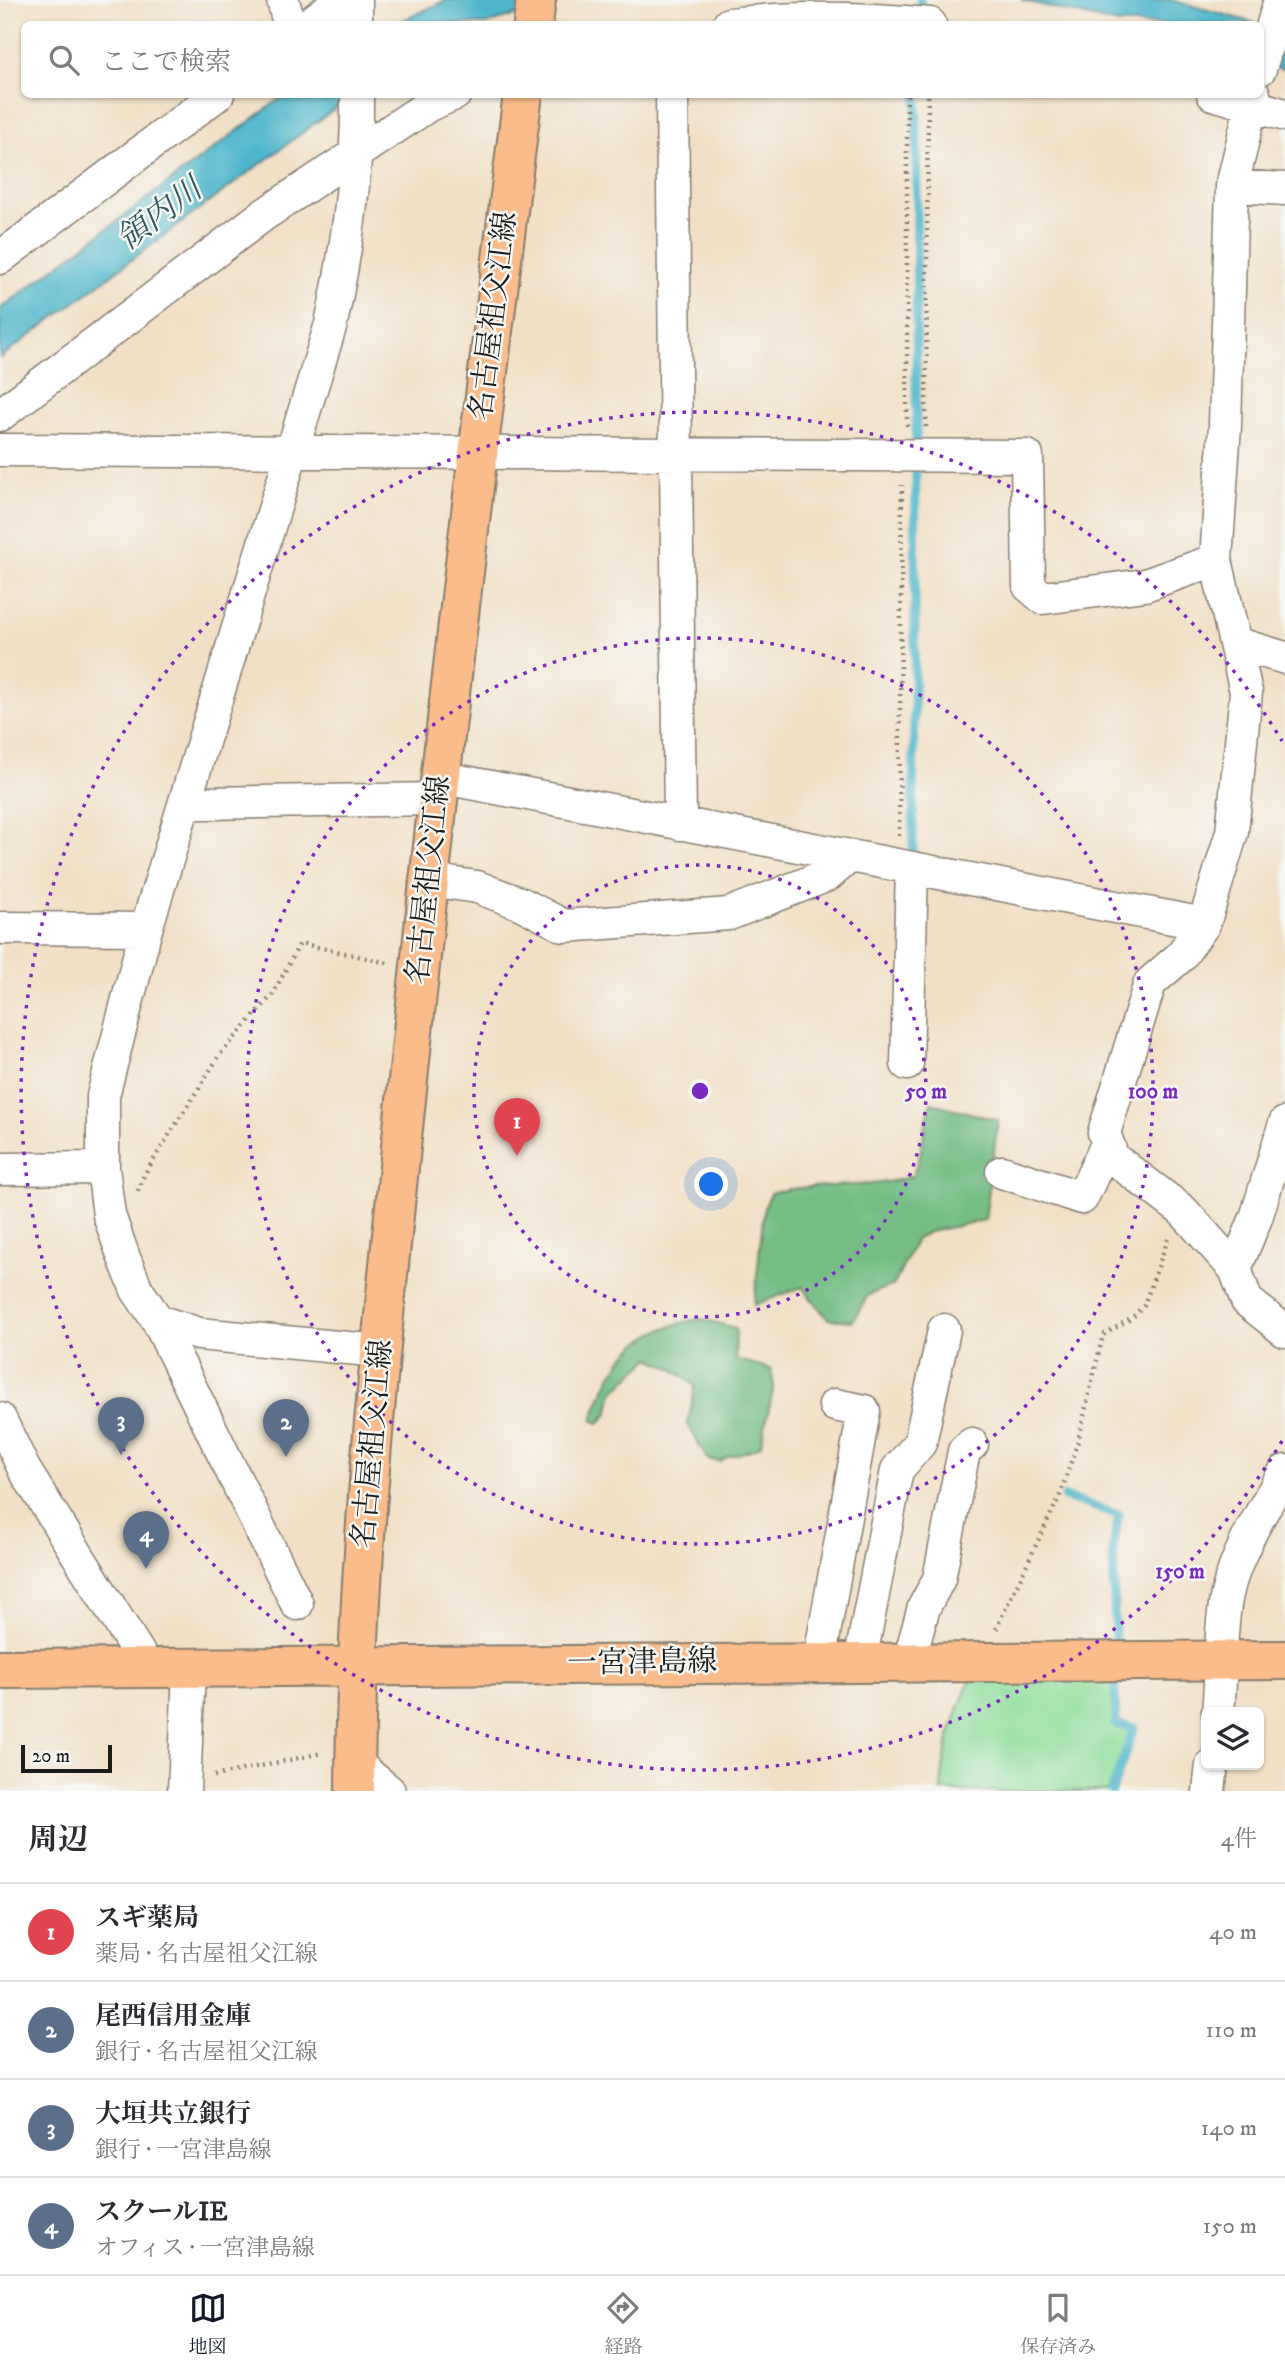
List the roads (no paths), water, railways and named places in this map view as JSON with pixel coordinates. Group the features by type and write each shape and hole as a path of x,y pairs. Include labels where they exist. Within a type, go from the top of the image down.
{"main road":[{"path":"533,21 536,0"},
{"name":"名古屋祖父江線","path":"355,1767 356,1667 380,1351 438,788 477,451 522,98"},
{"name":"一宮津島線","path":"0,1669 1285,1660"}],"street":[{"path":"283,0 288,21"},
{"path":"1264,58 1280,0"},
{"path":"317,21 352,8"},
{"path":"754,21 891,21"},
{"path":"0,258 213,98"},
{"path":"296,1604 158,1321 137,1290 119,1246 109,1214 103,1168 103,1096 146,929 331,324 348,242 358,142 357,98"},
{"path":"0,415 358,142 446,98"},
{"path":"672,98 680,824"},
{"path":"1285,115 1252,101 1232,186 1225,426 1216,560 1246,692 1232,832 1204,924 1180,957 1150,983 1104,1133 1113,1158 1183,1211 1235,1269 1247,1301 1285,1331"},
{"path":"1232,186 1285,188"},
{"path":"0,450 292,454 477,451 1027,456 1030,586 1043,598 1145,585 1216,560"},
{"path":"1235,643 1285,657"},
{"path":"186,800 204,803 438,788 680,824 1204,924"},
{"path":"429,880 477,887 522,904 564,926 729,914 828,875 850,856"},
{"path":"905,867 908,1065"},
{"path":"0,928 146,929"},
{"path":"1235,1269 1256,1218 1285,1123"},
{"path":"1002,1172 1082,1198 1107,1144"},
{"path":"0,1169 103,1168"},
{"path":"158,1321 199,1334 380,1351"},
{"path":"860,1662 897,1470 920,1443 944,1330"},
{"path":"820,1662 864,1410 835,1405"},
{"path":"0,1419 24,1469 148,1668"},
{"path":"909,1661 924,1607 939,1578 964,1451 972,1444"},
{"path":"1218,1707 1219,1660 1228,1592 1252,1531 1285,1471"},
{"path":"185,1786 189,1669"},
{"path":"355,1767 389,1791"},
{"path":"1209,1791 1211,1770"}],"water":[{"path":"446,0 567,0 496,21 401,21"},
{"path":"1021,0 1171,0 1248,21 1106,21"},
{"path":"1264,25 1285,31 1285,70 1264,64"},
{"name":"領内川","path":"281,98 349,98 0,358 0,309"}],"waterway":[{"path":"916,442 917,98"},
{"path":"913,857 916,474"},
{"path":"1065,1497 1119,1515 1113,1548 1115,1640"},
{"path":"1112,1791 1134,1728 1116,1724 1115,1678"}],"place":[{"name":"スギ薬局","path":"517,1156"},
{"name":"大垣共立銀行","path":"121,1455"},
{"name":"尾西信用金庫","path":"286,1457"},
{"name":"スクールIE","path":"146,1569"}]}
